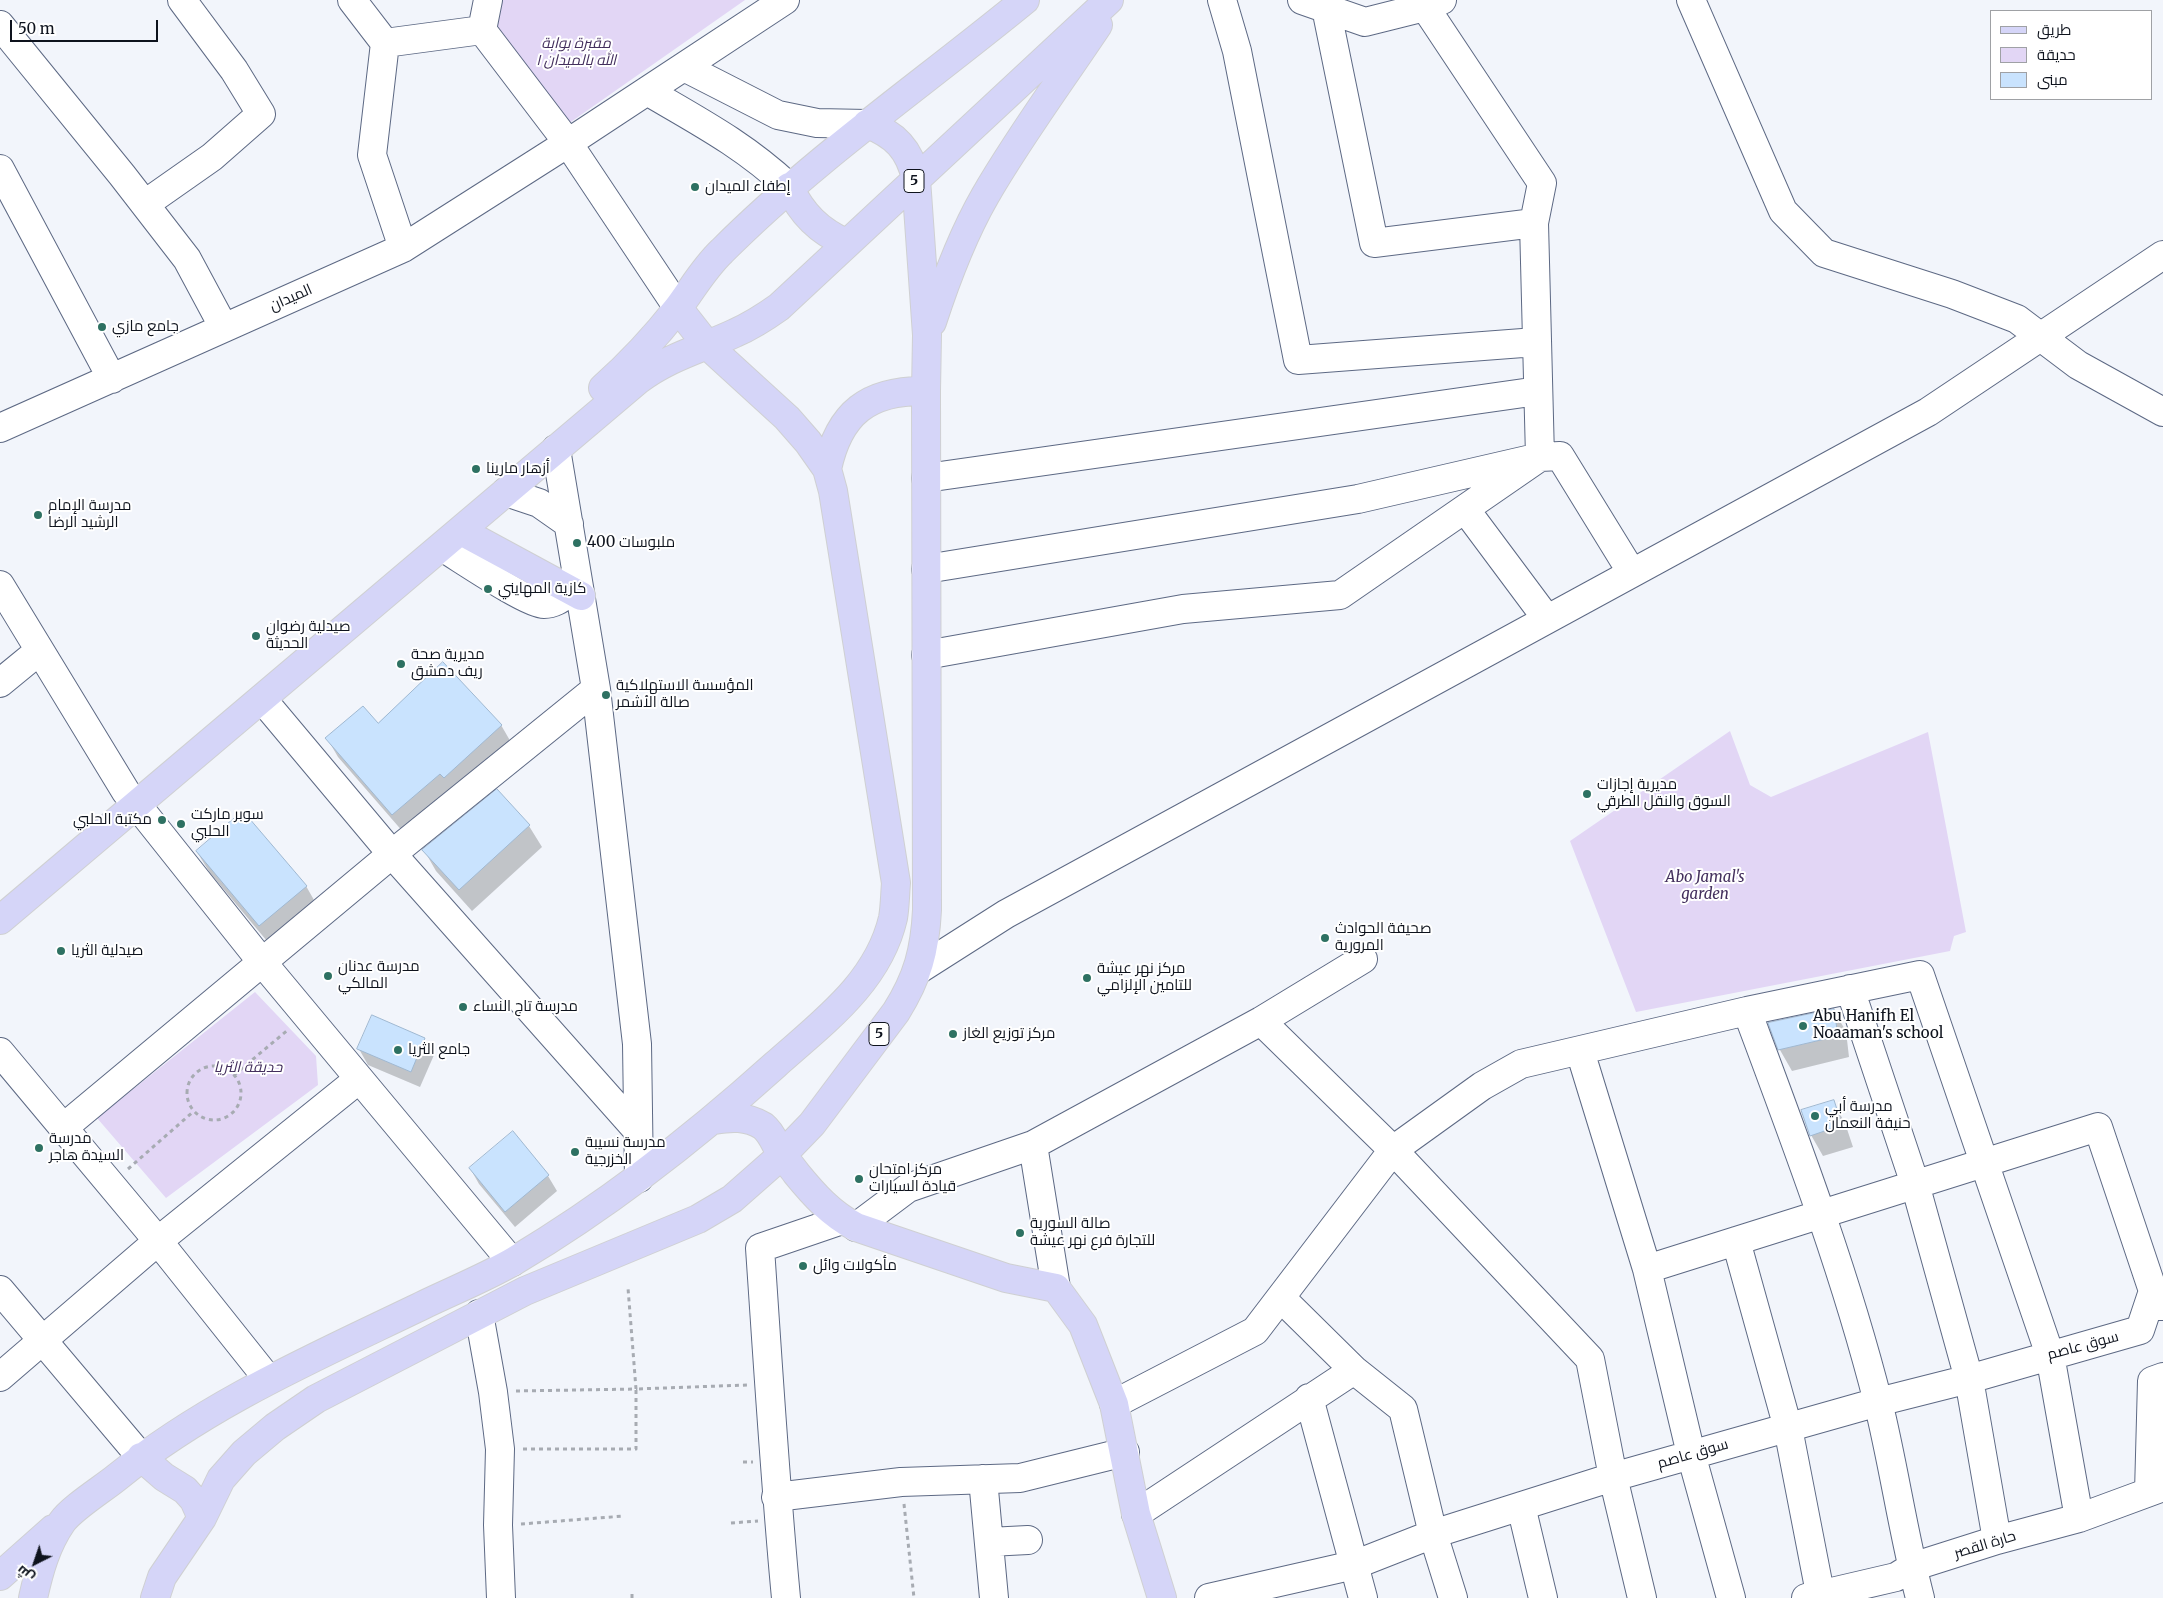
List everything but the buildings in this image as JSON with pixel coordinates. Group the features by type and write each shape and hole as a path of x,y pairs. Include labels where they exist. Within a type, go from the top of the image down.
{"main road":[{"path":"0,920 132,798 613,379 678,308 702,273 721,252 788,187 867,124 950,62 1025,0"},
{"name":"5","path":"707,345 744,329 778,307 1109,0"},
{"path":"927,335 943,288 962,242 984,198 1010,155 1114,0"},
{"name":"5","path":"155,1598 162,1577 202,1518 209,1500 221,1479 244,1453 275,1427 316,1399 525,1291 698,1219 732,1199 782,1155 812,1124 896,1012 908,992 918,970 926,941 927,910 927,335 916,179 913,165 899,142 890,134 867,124"},
{"path":"788,187 804,213 814,224 824,232 846,243"},
{"path":"0,1576 64,1520 141,1458 195,1422 268,1379 512,1262 639,1178 714,1120 837,1011 861,985 881,953 893,917 896,883 833,491 827,469 808,442 787,418 707,345 678,308"},
{"path":"0,898 262,699 655,367 707,345"},
{"path":"827,469 832,446 843,426 859,408 879,396 902,390 926,391"},
{"path":"714,1120 731,1117 748,1119 763,1127 775,1140 782,1155 820,1201 849,1224 1006,1278 1056,1288 1084,1325 1114,1404 1136,1514 1162,1598"},
{"path":"141,1458 164,1477 185,1490 194,1500 202,1518"},
{"path":"33,1598 43,1558 64,1520"}],"street":[{"path":"145,204 212,157 261,114 234,70 182,0"},
{"path":"352,0 385,43 372,155 403,248"},
{"path":"488,0 482,30 568,143 678,308"},
{"name":"الميدان","path":"0,428 403,248 684,68 785,0"},
{"path":"1222,0 1237,50 1298,360 1536,342"},
{"path":"1691,0 1783,211 1824,253 1952,294 2017,319 2078,365 2163,412"},
{"path":"1314,4 1365,22 1434,3 1542,183 1534,223 1540,457"},
{"path":"1314,4 1374,243 1534,223"},
{"path":"0,25 145,204 187,259 224,328"},
{"path":"385,43 482,30"},
{"path":"684,68 778,115 818,123 867,124"},
{"path":"647,91 733,141 764,164 788,187"},
{"path":"0,169 112,378"},
{"path":"918,970 1006,914 1928,412 2163,255"},
{"path":"926,478 1538,392"},
{"path":"556,449 569,524 576,594 596,689 638,1044 639,1178"},
{"path":"926,569 1358,499 1540,457 1560,456 1632,573"},
{"path":"926,655 1183,609 1340,595 1540,457"},
{"path":"506,492 523,496 539,503 569,524"},
{"path":"1465,508 1547,619"},
{"path":"451,539 533,602 551,604 576,594"},
{"path":"0,585 39,651 132,798 262,962 512,1262"},
{"path":"0,682 39,651"},
{"path":"63,1128 392,854 596,689"},
{"path":"262,699 392,854 638,1131"},
{"path":"786,1598 776,1497 776,1460 760,1248 849,1224 908,1188 1033,1146 1261,1021 1362,959"},
{"path":"1114,1404 1255,1331 1392,1150 1482,1086 1521,1064 1580,1052 1747,1011 1920,975 2050,1355 2080,1518"},
{"path":"1850,990 1915,1184 1969,1380 1997,1540"},
{"path":"1747,1011 1822,1214 1878,1402 1920,1598"},
{"path":"1261,1021 1392,1150 1590,1359 1612,1477 1642,1598"},
{"path":"0,1052 158,1241 268,1379"},
{"path":"1580,1052 1647,1269 1691,1454 1731,1598"},
{"path":"0,1377 43,1342 158,1241 359,1079"},
{"path":"1647,1269 2098,1127 2158,1300"},
{"path":"1033,1146 1056,1288"},
{"path":"1736,1241 1788,1428 1816,1597"},
{"path":"0,1290 141,1458"},
{"path":"1281,1298 1354,1370 1402,1409 1433,1534 1453,1598"},
{"name":"سوق عاصم","path":"1210,1598 1354,1565 1433,1534 1612,1477 1878,1402 1969,1380 2140,1330 2158,1300"},
{"path":"479,1314 493,1392 500,1449 498,1525 501,1598"},
{"path":"1136,1514 1354,1370"},
{"path":"2156,1490 2152,1381 2163,1378"},
{"path":"1309,1398 1363,1598"},
{"path":"776,1497 901,1482 1020,1478 1125,1452"},
{"path":"983,1479 994,1598"},
{"name":"حارة القصر","path":"1816,1597 1896,1577 1912,1567 1997,1540 2080,1518 2156,1490"},
{"path":"1521,1506 1543,1598"},
{"path":"990,1542 1028,1540"}],"path":[{"path":"234,1074 306,1015"},
{"path":"214,1066 224,1068 234,1074 239,1082 241,1094 239,1103 234,1111 227,1117 212,1120 203,1118 194,1111 189,1103 187,1088 196,1072 205,1067 214,1066"},
{"path":"110,1184 194,1111"},
{"path":"500,1449 636,1449 636,1389 628,1288"},
{"path":"493,1392 769,1384"},
{"path":"901,1482 914,1598"},
{"path":"498,1525 624,1516"}],"green space":[{"name":"مقبرة بوابة الله بالميدان ١","path":"488,0 745,0 565,126 482,20"},
{"name":"Abo Jamal's garden","path":"1730,731 1750,785 1771,797 1928,732 1966,932 1954,936 1950,951 1636,1012 1570,841"},
{"name":"حديقة الثريا","path":"255,992 316,1056 318,1085 166,1198 97,1118"}],"place":[{"name":"إطفاء الميدان","path":"695,187"},
{"name":"جامع مازي","path":"102,327"},
{"name":"أزهار مارينا","path":"476,469"},
{"name":"مدرسة الإمام الرشيد الرضا","path":"38,515"},
{"name":"ملبوسات 400","path":"577,543"},
{"name":"كازية المهايني","path":"488,589"},
{"name":"صيدلية رضوان الحديثة","path":"256,636"},
{"name":"مديرية صحة ريف دمشق","path":"401,664"},
{"name":"المؤسسة الاستهلاكية صالة الأشمر","path":"606,695"},
{"name":"مديرية إجازات السوق والنقل الطرقي","path":"1587,794"},
{"name":"مكتبة الحلبي","path":"162,820"},
{"name":"سوبر ماركت الحلبي","path":"181,824"},
{"name":"صحيفة الحوادث المرورية","path":"1325,938"},
{"name":"صيدلية الثريا","path":"61,951"},
{"name":"مدرسة عدنان المالكي","path":"328,976"},
{"name":"مركز نهر عيشة للتامين الإلزامي","path":"1087,978"},
{"name":"مدرسة تاج النساء","path":"463,1007"},
{"name":"Abu Hanifh El Noaaman's school","path":"1803,1026"},
{"name":"مركز توزيع الغاز","path":"953,1034"},
{"name":"جامع الثريا","path":"398,1050"},
{"name":"مدرسة أبي حنيفة النعمان","path":"1815,1116"},
{"name":"مدرسة السيدة هاجر","path":"39,1148"},
{"name":"مدرسة نسيبة الخزرجية","path":"575,1152"},
{"name":"مركز امتحان قيادة السيارات","path":"859,1179"},
{"name":"صالة السورية للتجارة فرع نهر عيشة","path":"1020,1233"},
{"name":"مأكولات وائل","path":"803,1266"}]}
